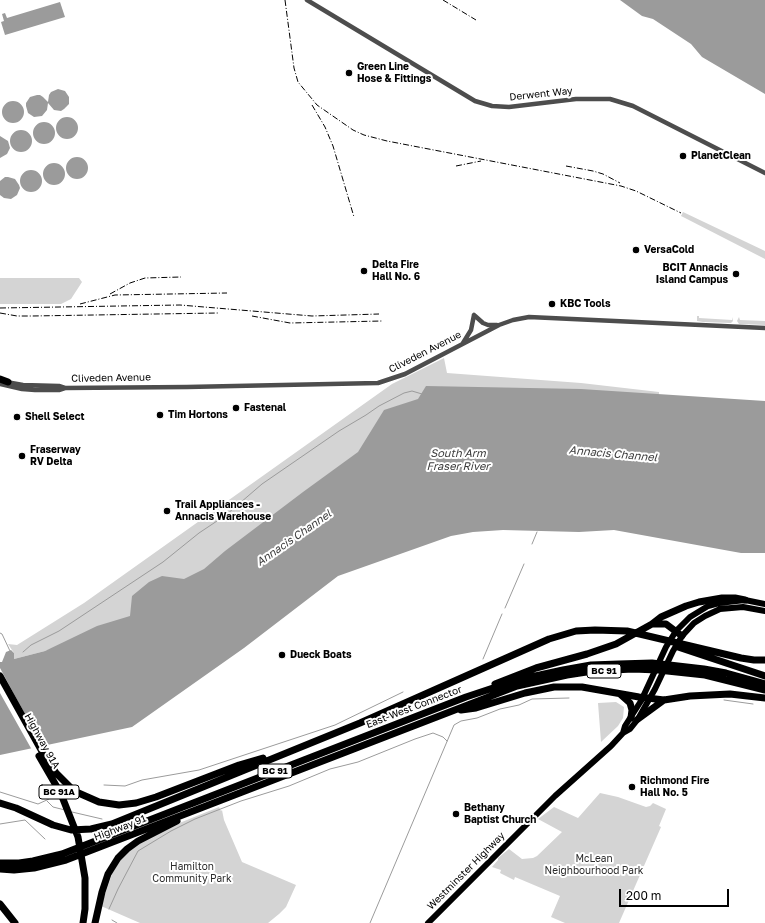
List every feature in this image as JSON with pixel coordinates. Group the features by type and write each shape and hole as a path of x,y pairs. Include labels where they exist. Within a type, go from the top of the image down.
{"highway":[{"path":"0,379 8,382"},
{"path":"466,697 524,672 603,650 652,624 671,612 686,606 722,598 736,598 745,600"},
{"path":"652,624 666,624 677,634"},
{"path":"611,630 685,649 765,676"},
{"path":"0,803 16,808 62,828 71,830 91,829 119,821 360,723 549,639 576,631 627,631 741,658 765,660"},
{"name":"East-West Connector","path":"84,845 466,697 517,680 591,665 652,663 726,673 765,684"},
{"name":"East-West Connector","path":"245,791 517,686 567,675 593,671 633,669 687,672 724,679 765,690"},
{"path":"0,676 44,755 56,773 74,791 91,800 108,804 119,805 136,803 156,797 239,765 301,746"},
{"name":"Highway 91A","path":"0,686 60,794 73,822 78,837 85,878 85,909 83,923"},
{"path":"447,713 476,708 525,693 554,687 582,687 664,700 690,696 730,694 765,698"},
{"path":"619,693 630,703 635,718 664,700"},
{"path":"95,923 108,874 118,858 127,848 151,834 245,791"},
{"name":"Highway 91","path":"0,869 14,870 34,868 66,860 245,791"},
{"name":"Highway 91","path":"0,862 19,863 33,861 47,858 84,845"},
{"path":"0,904 15,923"}],"main road":[{"name":"Westminster Highway","path":"646,698 651,679 666,647 690,617 708,606 719,603 745,600 765,604"},
{"name":"Westminster Highway","path":"428,923 555,796 611,746 623,733 630,729 646,698 659,680 677,634 705,616 720,610 743,607 765,611"}],"street":[{"name":"Derwent Way","path":"307,0 475,101 492,106 509,107 576,99 610,99 633,106 765,173"},
{"path":"462,344 471,330 474,315 483,323 488,325 499,325"},
{"name":"Cliveden Avenue","path":"0,384 22,389 59,390 65,388 378,383 405,374 499,325 513,320 529,317 765,328"},
{"name":"Cliveden Avenue","path":"8,382 35,386 59,386 65,388"}],"green space":[{"path":"683,212 765,251 765,259 681,216"},
{"path":"0,278 79,278 82,282 71,299 61,304 0,304"},
{"path":"697,316 699,316 699,318 732,320 732,317 733,321 731,323 703,322 697,321"},
{"path":"739,317 740,320 765,321 765,325 739,324 737,321"},
{"path":"444,358 447,373 581,383 659,392 659,395 203,580 136,614 113,628 45,651 14,659 14,653 8,644 17,645 84,603 392,384"},
{"path":"616,702 624,707 623,718 618,726 601,742 598,703"},
{"name":"McLean Neighbourhood Park","path":"600,793 618,797 646,807 653,803 666,809 659,826 661,827 619,923 565,923 551,917 560,896 515,877 514,880 500,873 501,870 492,867 498,858 509,849 522,859 537,856 562,832 538,819 554,807 578,818"},
{"name":"Hamilton Community Park","path":"219,807 221,811 222,810 224,820 242,862 296,885 286,907 279,914 268,923 140,923 101,906 112,874 121,859 128,852 140,843 172,826"}],"water":[{"path":"620,0 765,0 765,94 702,57 691,44 653,19 642,16"},
{"path":"60,2 65,17 5,35 1,22 4,21 2,14 5,13 7,18"},
{"path":"58,89 65,91 69,97 69,104 64,109 61,111 54,110 48,103 47,110 42,116 34,117 28,113 26,103 30,97 40,95 48,102 51,92"},
{"path":"13,101 21,104 24,112 21,120 13,123 5,120 2,112 5,104"},
{"path":"67,117 75,120 78,128 75,136 67,139 59,136 56,128 59,120"},
{"path":"44,122 52,125 55,133 52,141 44,144 36,141 33,133 36,125"},
{"path":"21,130 29,133 32,141 29,149 21,152 13,149 10,141 13,133"},
{"path":"0,136 8,141 10,148 7,154 0,158"},
{"path":"77,157 85,160 88,168 85,176 77,179 69,176 66,168 69,160"},
{"path":"54,163 62,166 65,174 62,182 54,185 46,182 43,174 46,166"},
{"path":"31,170 39,173 42,181 39,189 31,192 23,189 20,181 23,173"},
{"path":"5,177 15,179 20,188 17,195 11,199 4,198 0,195 0,181"},
{"name":"South Arm Fraser River","path":"426,386 581,389 765,401 765,553 741,553 614,530 579,532 503,530 473,532 451,536 338,576 244,648 132,727 0,755 0,662 2,662 6,652 11,650 14,653 14,659 45,651 97,626 130,616 132,596 149,582 162,576 184,579 204,569 225,551 358,452 384,410 418,399"}],"pier":[{"path":"0,668 44,748 32,750 0,693"}],"waterway":[{"path":"23,652 31,645 59,631 163,562 199,533 226,515 262,484 339,431 379,406 404,393 412,391 422,394"},
{"path":"532,544 537,532"},
{"path":"505,608 524,564"},
{"path":"483,659 502,614"},
{"path":"0,633 2,634 10,651"},
{"path":"104,785 125,786 142,780 199,770 335,725 403,692"},
{"path":"370,923 454,725 461,721 477,718 500,709 519,705 532,699 569,698"},
{"path":"724,700 753,704"},
{"path":"109,909 138,851 171,831 195,819 241,801 289,786 330,769 358,762 433,733 443,737 447,741"},
{"path":"0,792 38,804 58,793"},
{"path":"47,801 53,807 65,810"},
{"path":"72,812 102,819"},
{"path":"0,824 25,820 45,839"},
{"path":"112,920 117,923"}],"railway":[{"path":"285,0 294,68 298,82 317,105 353,130 364,135 387,141 621,186 636,191 681,213"},
{"path":"443,0 476,20"},
{"path":"312,105 325,127 333,146 354,217"},
{"path":"456,166 481,161"},
{"path":"566,166 603,174 620,183"},
{"path":"110,294 130,283 145,278 181,277"},
{"path":"80,304 115,295 227,293"},
{"path":"0,308 180,305 312,316 379,314"},
{"path":"0,313 17,316 218,313"},
{"path":"252,316 290,323 382,321"}],"place":[{"name":"Green Line Hose & Fittings","path":"349,73"},
{"name":"PlanetClean","path":"683,156"},
{"name":"VersaCold","path":"636,250"},
{"name":"Delta Fire Hall No. 6","path":"364,271"},
{"name":"BCIT Annacis Island Campus","path":"736,274"},
{"name":"KBC Tools","path":"552,304"},
{"name":"Fastenal","path":"236,408"},
{"name":"Tim Hortons","path":"160,415"},
{"name":"Shell Select","path":"17,417"},
{"name":"Fraserway RV Delta","path":"22,456"},
{"name":"Trail Appliances - Annacis Warehouse","path":"167,511"},
{"name":"Dueck Boats","path":"282,655"},
{"name":"Richmond Fire Hall No. 5","path":"632,787"},
{"name":"Bethany Baptist Church","path":"456,814"}],"water label":[{"name":"Annacis Channel","path":"613,454"},
{"name":"Annacis Channel","path":"294,538"}]}
